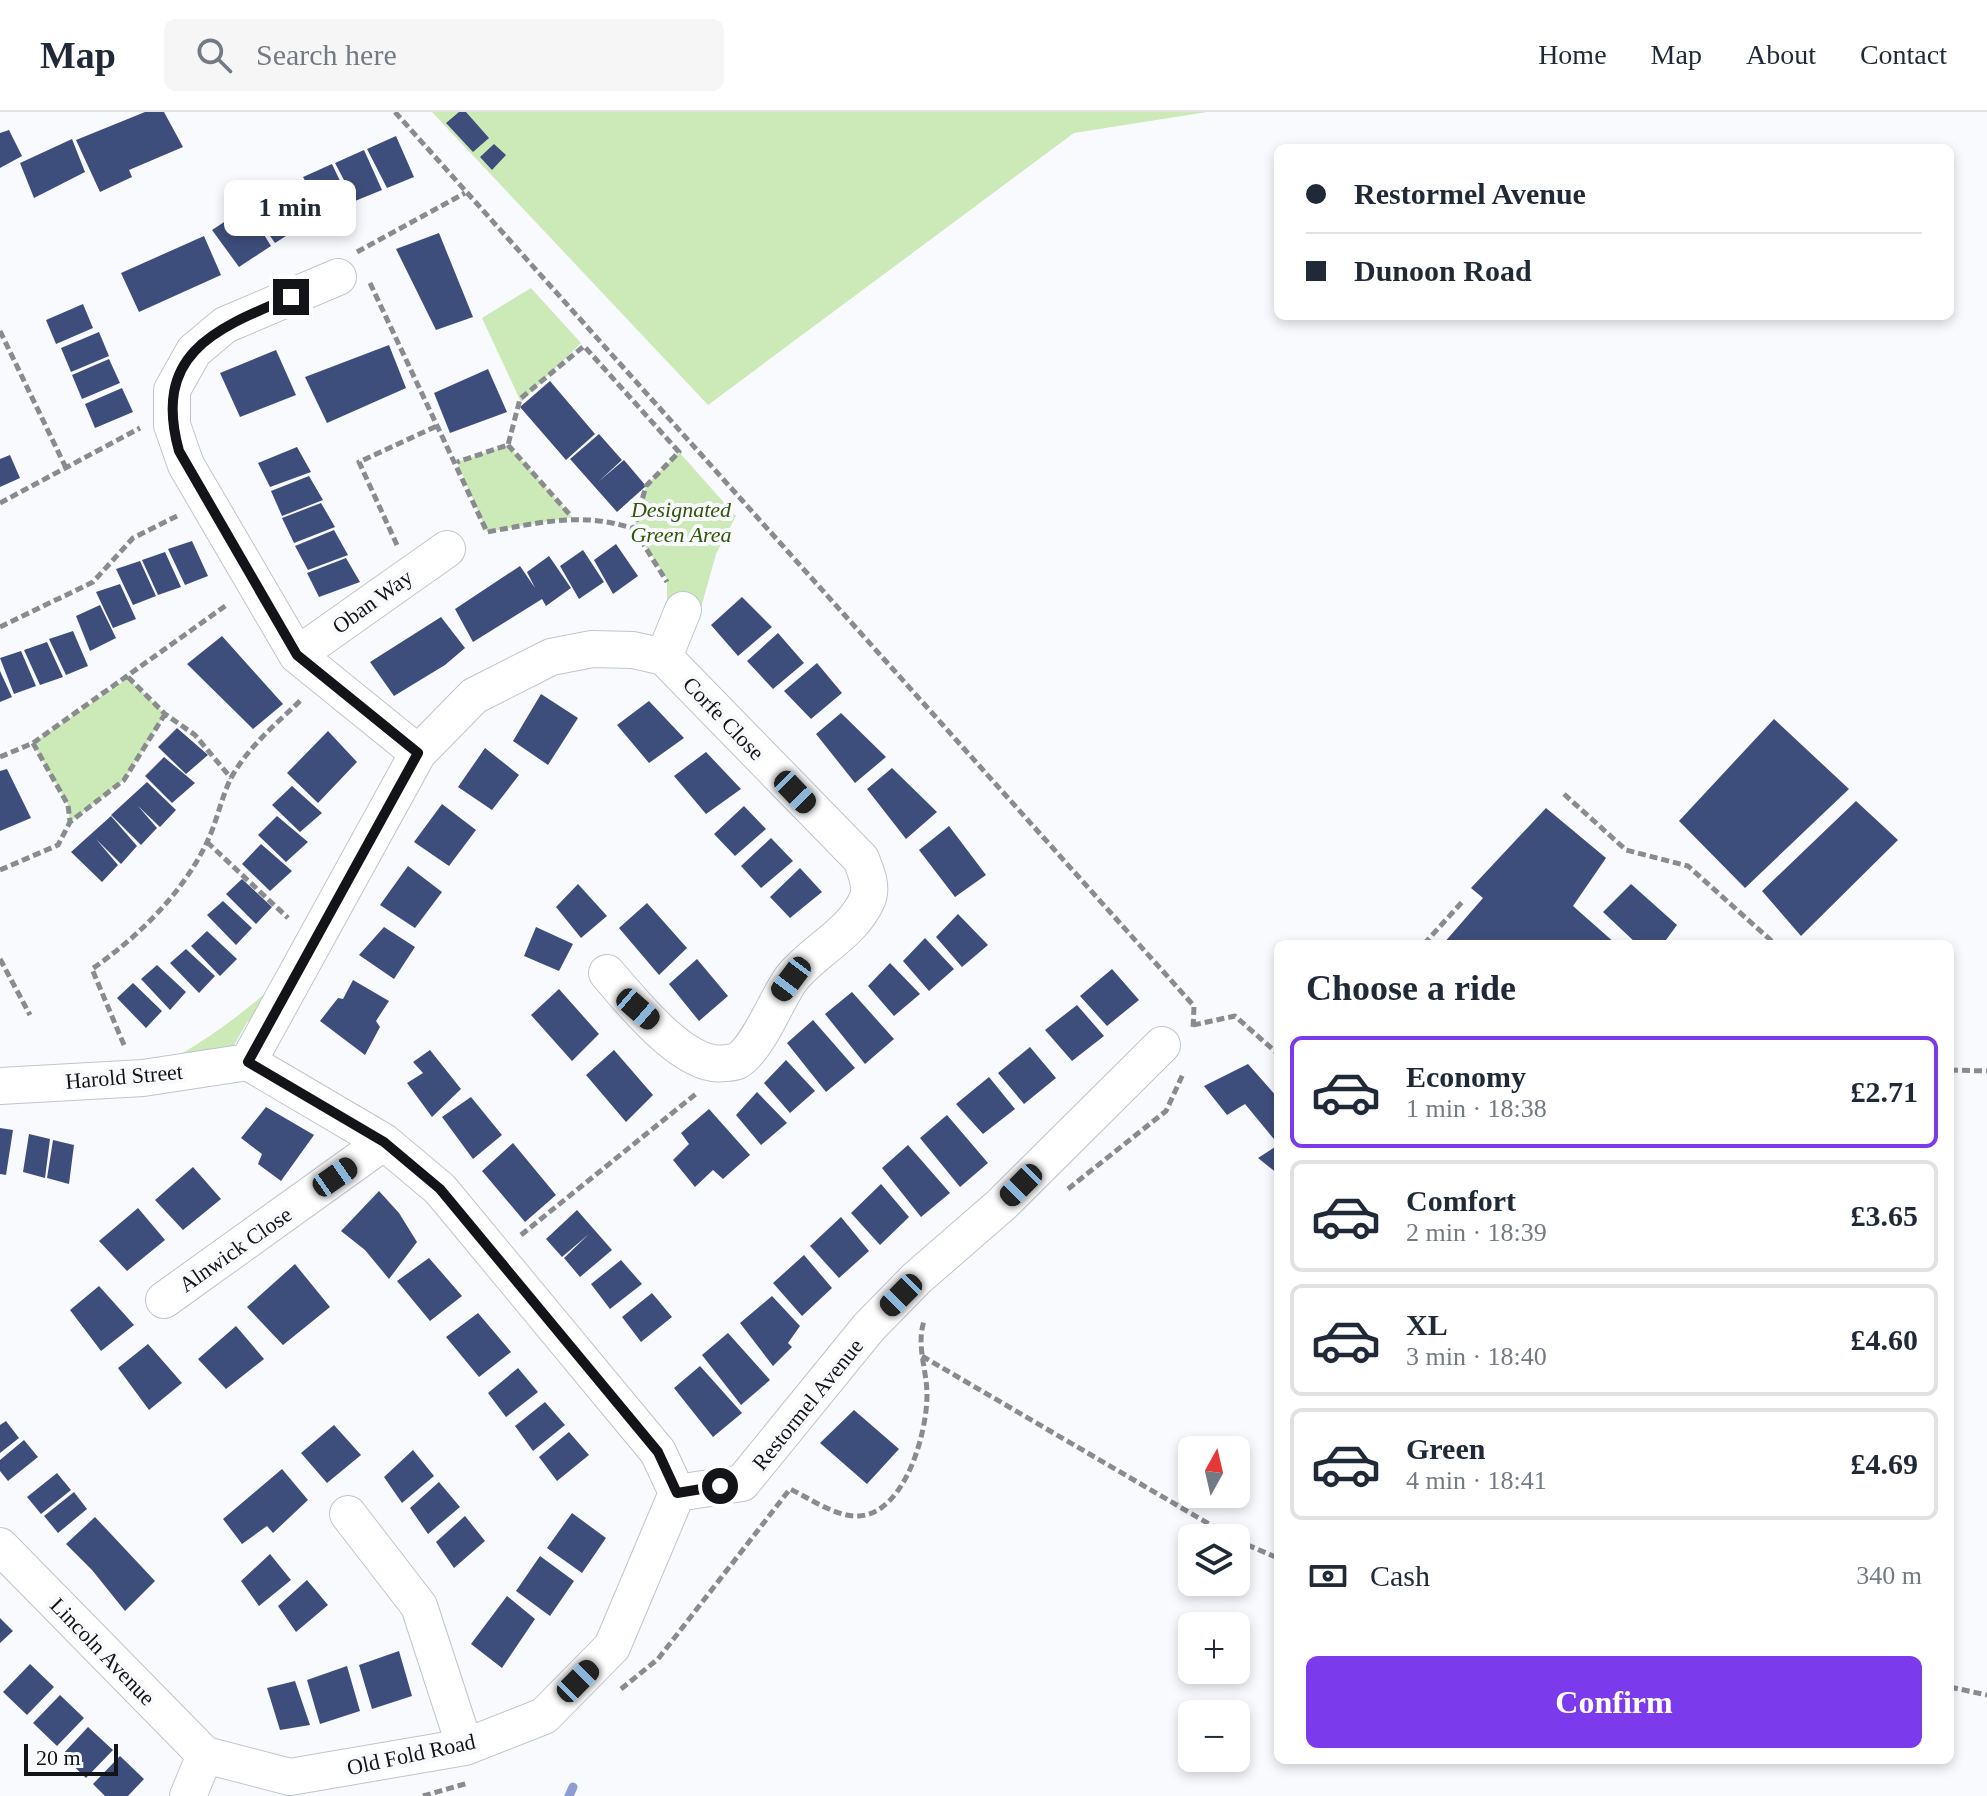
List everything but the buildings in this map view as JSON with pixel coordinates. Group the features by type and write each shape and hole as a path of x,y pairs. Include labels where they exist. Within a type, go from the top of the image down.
{"street":[{"path":"357,273 225,325 194,351 172,390 172,425 186,465 207,502 255,584 311,666 418,753"},
{"name":"Oban Way","path":"311,666 410,573 447,549"},
{"path":"677,1493 658,1452 440,1189 384,1142 248,1062 418,753 474,696 551,657 592,649 633,650 664,657 683,610"},
{"name":"Corfe Close","path":"664,657 861,859 869,883 868,899 849,926 803,964 779,995 752,1045 737,1061"},
{"path":"607,973 638,1009 689,1053 714,1064 737,1061"},
{"name":"Restormel Avenue","path":"677,1493 742,1483 869,1327 917,1278 1180,1052"},
{"name":"Harold Street","path":"0,1086 143,1078 248,1062"},
{"name":"Alnwick Close","path":"164,1300 384,1142"},
{"name":"Old Fold Road","path":"205,1755 290,1777 474,1762 544,1716 612,1647 677,1493"},
{"path":"348,1514 419,1606 474,1762"},
{"name":"Lincoln Avenue","path":"0,1546 205,1755"},
{"path":"188,1796 205,1755"}],"path":[{"path":"395,112 1194,1006 1193,1025 1180,1052 1166,1111 1059,1197"},
{"path":"465,193 357,252 357,273 439,425 487,532 572,517 608,520 634,529 667,579 667,604 683,610"},
{"path":"0,331 66,468"},
{"path":"508,445 520,399 584,346 679,452 646,486 634,529"},
{"path":"0,503 151,422"},
{"path":"410,573 359,462 439,425"},
{"path":"457,462 508,445"},
{"path":"508,445 572,517"},
{"path":"0,627 93,582 133,538 207,502"},
{"path":"0,757 33,743 255,584"},
{"path":"117,1058 125,1044 92,969 118,951 177,892 207,842 231,778 311,666"},
{"path":"128,677 165,714 195,735 231,778"},
{"path":"0,870 58,845 70,822 124,780 165,714"},
{"path":"33,743 68,805 70,822"},
{"path":"1564,794 1626,850 1688,866 1771,940"},
{"path":"207,842 314,943"},
{"path":"1428,940 1463,901"},
{"path":"0,959 30,1015"},
{"path":"1193,1025 1235,1016 1274,1049"},
{"path":"496,1256 737,1061"},
{"path":"1954,1070 1987,1071"},
{"path":"613,1696 658,1659 790,1489 857,1517 876,1513 898,1490 924,1431 927,1393 920,1333 925,1315"},
{"path":"921,1356 1208,1524"},
{"path":"1250,1546 1274,1556"},
{"path":"1954,1688 1987,1695"},
{"path":"423,1796 474,1762"}],"green space":[{"path":"432,112 1207,112 1074,133 708,405"},
{"path":"531,288 581,343 521,402 482,318"},
{"path":"508,445 572,517 487,532 457,462"},
{"name":"Designated Green Area","path":"679,452 736,516 716,554 699,615 667,604 667,579 634,529 646,486"},
{"path":"128,678 165,714 124,780 70,822 68,805 33,743"},
{"path":"286,974 246,1024 229,1054 176,1057 234,1019"}],"waterway":[{"path":"569,1796 573,1787"}],"route":[{"path":"291,297 225,325 194,351 172,390 172,425 179,451 297,655 418,753 248,1062 384,1142 440,1189 658,1452 677,1493 720,1486"}]}
